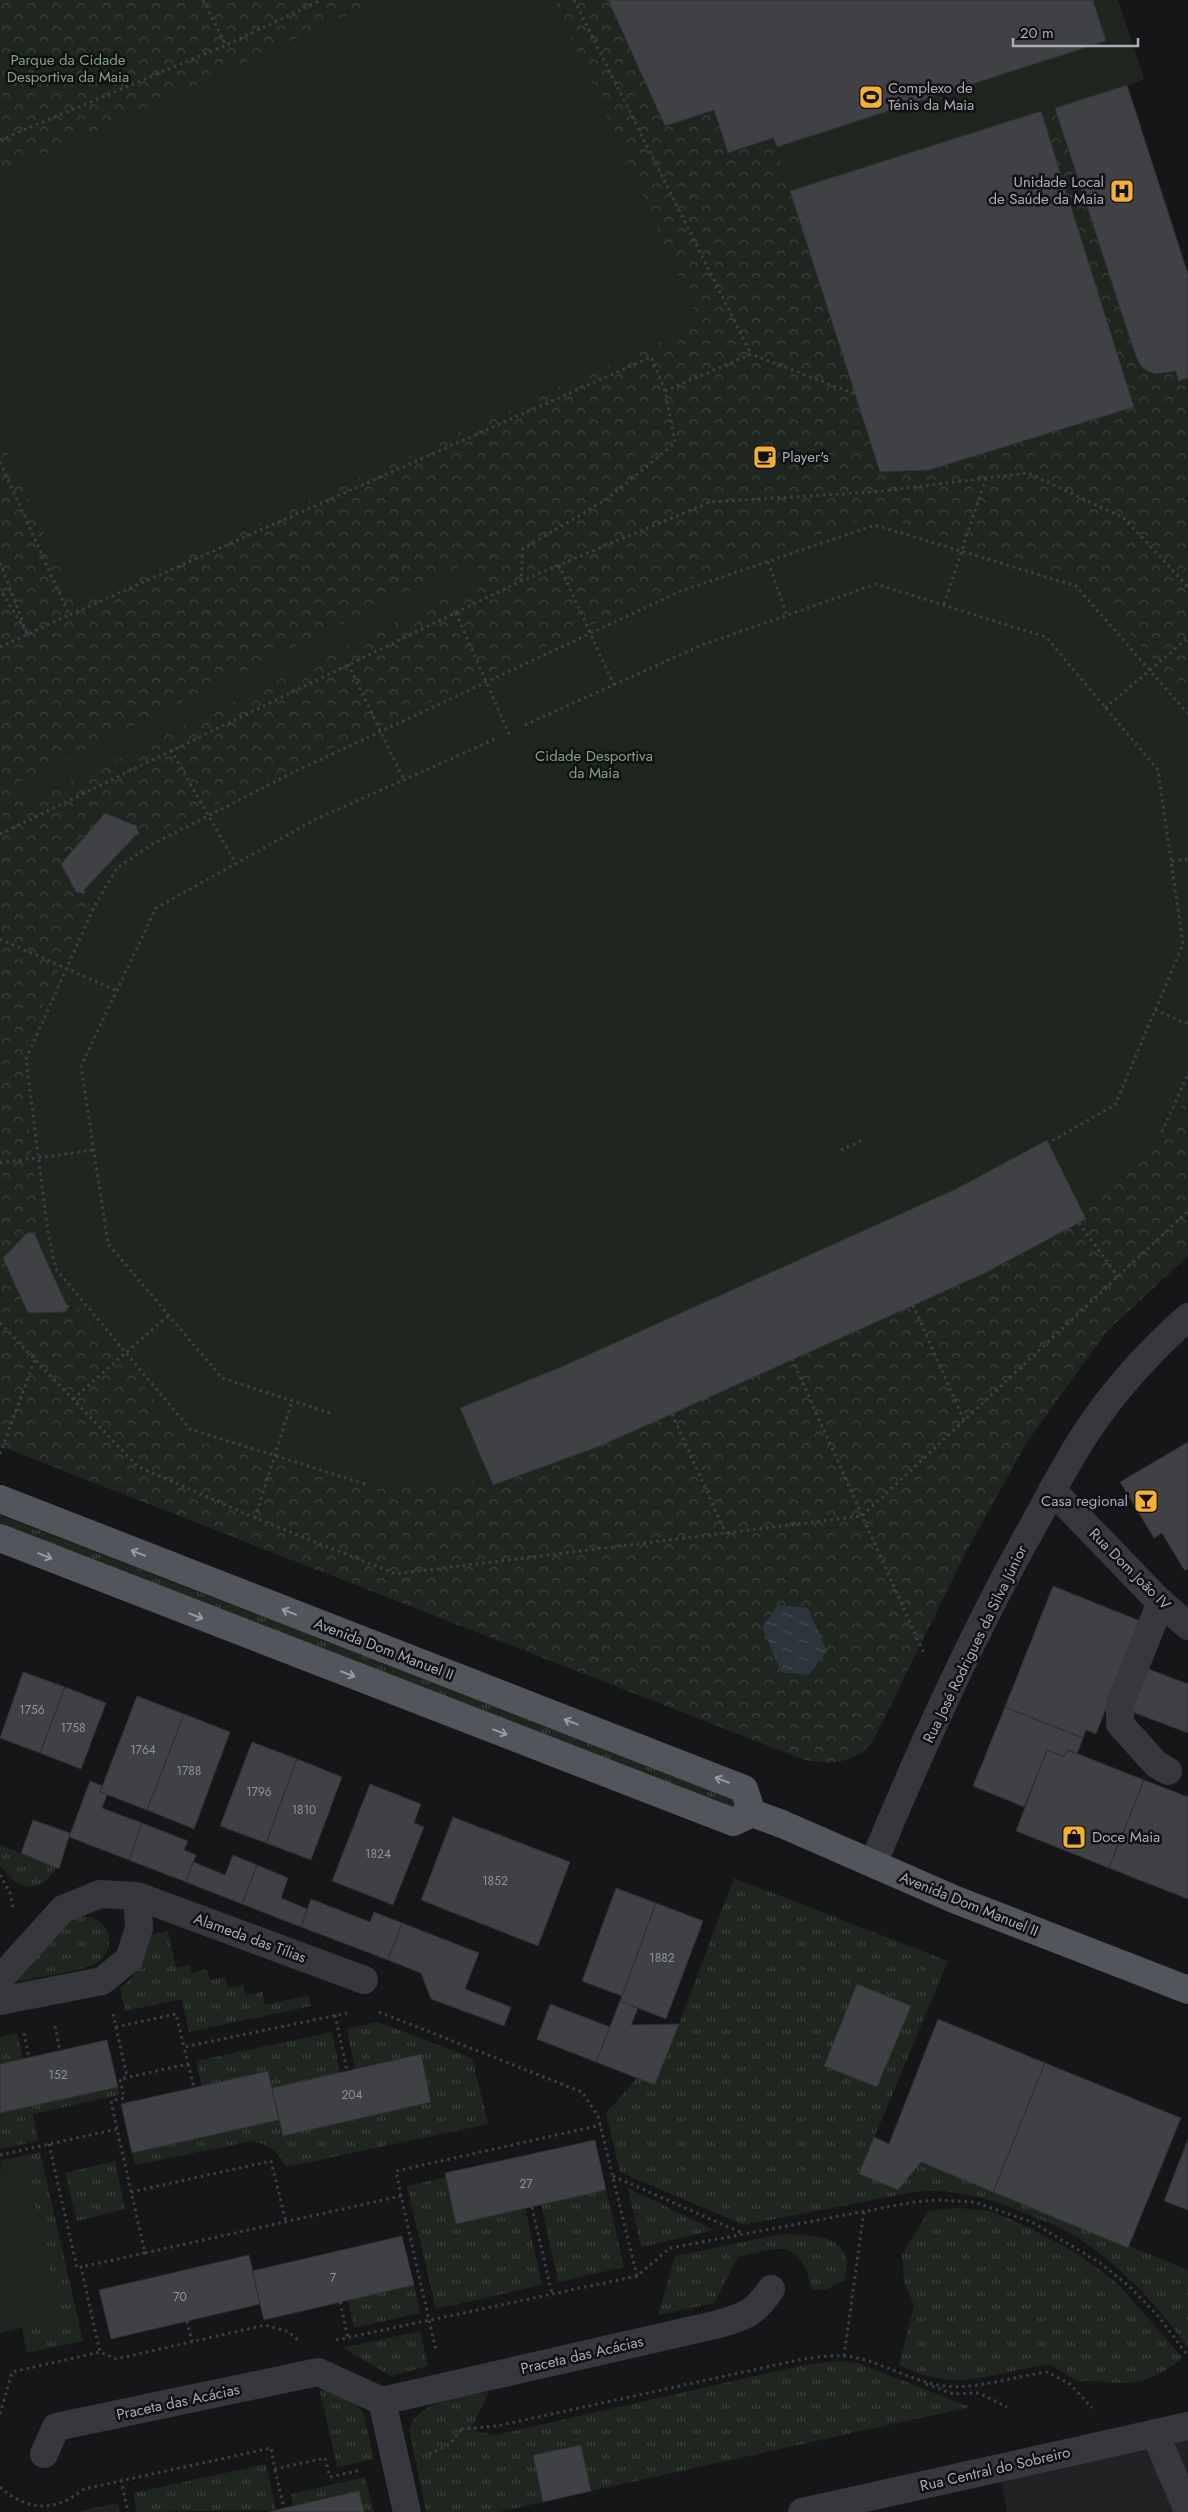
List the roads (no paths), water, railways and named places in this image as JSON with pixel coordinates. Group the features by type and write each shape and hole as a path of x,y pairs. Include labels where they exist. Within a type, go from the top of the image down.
{"main road":[{"name":"Avenida Dom Manuel II","path":"0,1499 744,1789 752,1813 956,1900 1188,1990"},
{"path":"0,1538 732,1822 752,1813"}],"street":[{"name":"Rua José Rodrigues da Silva Júnior","path":"873,1864 904,1789 994,1597 1052,1490 1090,1427 1127,1381 1188,1317"},
{"name":"Rua Dom João IV","path":"1052,1490 1161,1602 1188,1626"},
{"path":"1161,1602 1120,1704 1120,1724 1156,1764 1168,1771"},
{"name":"Alameda das Tílias","path":"0,1979 63,1909 100,1894 136,1896 364,1980"},
{"path":"0,2001 102,1982 129,1959 139,1928 136,1896"},
{"name":"Praceta das Acácias","path":"44,2454 56,2427 318,2372 382,2401 719,2324 749,2315 760,2306 771,2289"},
{"path":"382,2401 407,2512"},
{"name":"Rua Central do Sobreiro","path":"802,2512 1188,2426"},
{"path":"1155,2433 1188,2511"}],"water":[{"path":"778,1605 808,1608 827,1651 809,1675 781,1672 762,1627"}],"place":[{"name":"Complexo de Ténis da Maia","path":"871,97"},
{"name":"Unidade Local de Saúde da Maia","path":"1122,191"},
{"name":"Player's","path":"765,457"},
{"name":"Casa regional","path":"1146,1501"},
{"name":"Doce Maia","path":"1074,1837"}],"park label":[{"name":"Parque da Cidade Desportiva da Maia","path":"68,68"},
{"name":"Cidade Desportiva da Maia","path":"594,764"}]}
